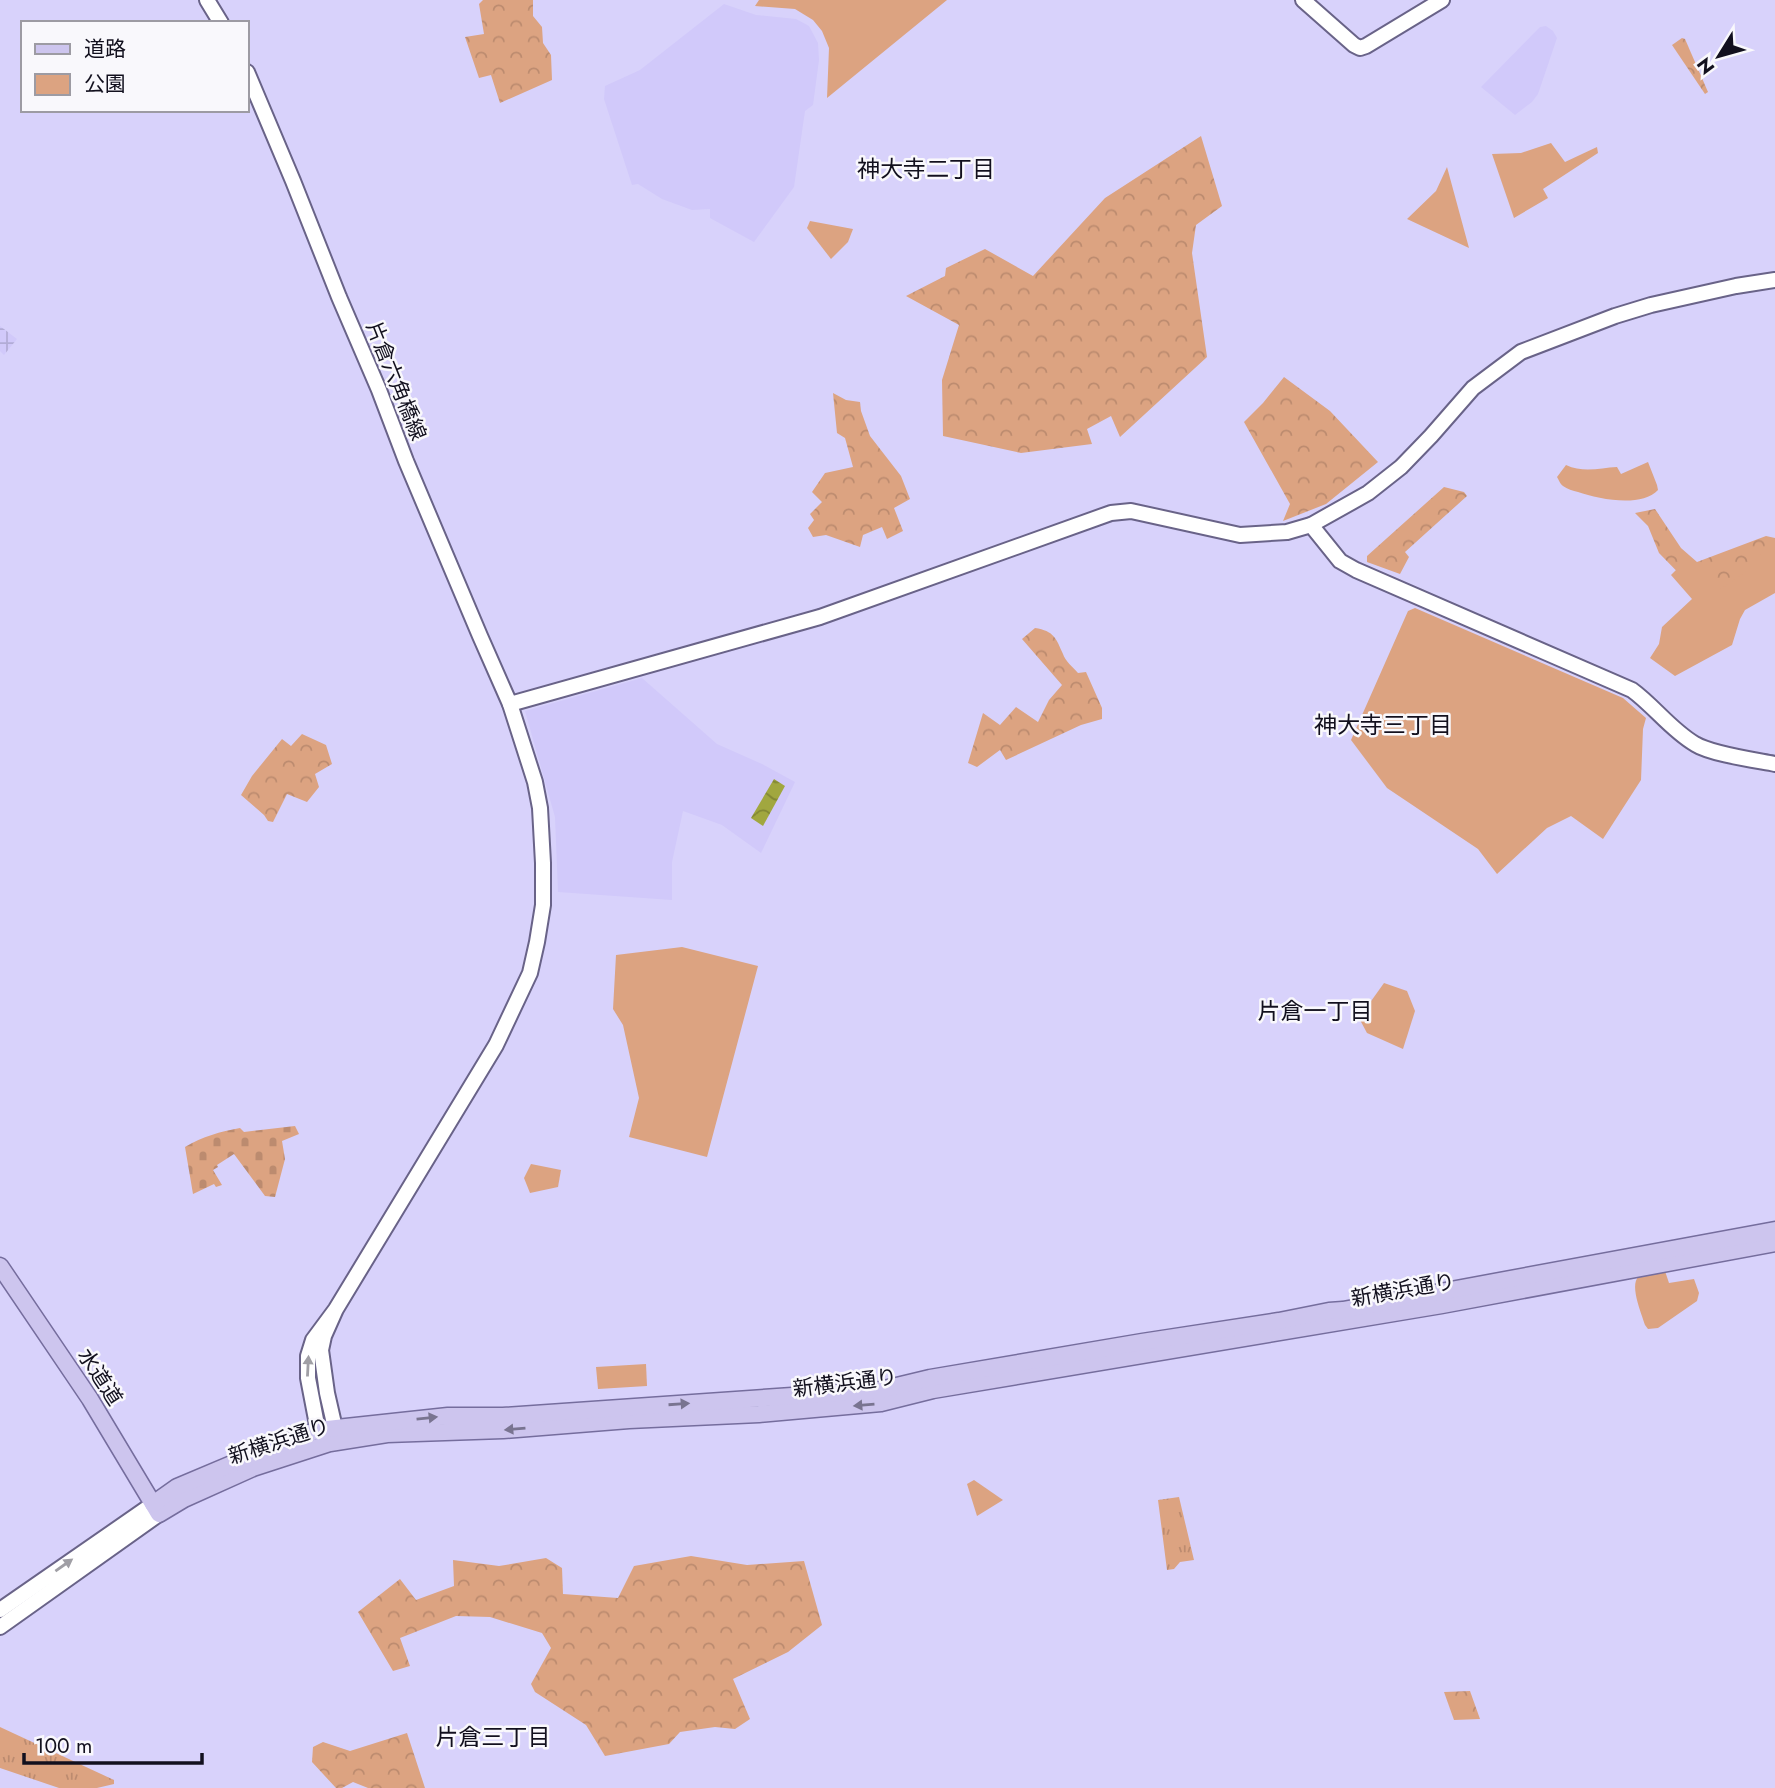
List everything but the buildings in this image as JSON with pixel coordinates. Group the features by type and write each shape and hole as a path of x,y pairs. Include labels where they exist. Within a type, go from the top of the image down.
{"main road":[{"name":"新横浜通り","path":"156,1509 327,1434 448,1416 503,1416 880,1390 970,1371 1279,1321 1775,1230"},
{"name":"新横浜通り","path":"327,1434 503,1430 629,1420 759,1414 881,1403 933,1390 1442,1305 1775,1242"},
{"name":"水道道","path":"0,1266 90,1399 156,1509"}],"street":[{"path":"207,0 220,21"},
{"path":"1303,0 1360,48 1366,47 1442,0"},
{"name":"片倉六角橋線","path":"248,74 406,461 510,704 540,808 543,905 530,973 496,1045 335,1309 313,1340 308,1356 308,1378 327,1434"},
{"path":"510,704 820,617 1111,513 1131,511 1240,535 1287,532 1311,525 1368,493 1401,467 1473,388 1521,352 1651,305 1723,288 1775,280"},
{"path":"1311,525 1340,561 1632,690 1647,700 1695,745 1775,764"},
{"name":"新横浜通り","path":"0,1627 8,1610 156,1509"}],"shaded area":[{"path":"724,4 756,15 796,19 809,26 818,43 819,60 813,105 805,111 794,187 754,242 710,218 710,209 692,210 662,199 638,184 632,185 604,99 605,86 640,70"},
{"path":"1546,26 1557,38 1538,94 1515,115 1481,87 1540,27"},
{"path":"0,326 17,339 4,355 0,351"},
{"path":"642,678 717,744 795,782 761,853 722,825 683,811 672,862 672,900 558,892 555,817 525,711"}],"green space":[{"path":"483,0 533,0 533,16 542,27 543,43 551,55 552,80 500,103 491,75 479,78 465,37 484,34 479,4"},
{"path":"759,0 947,0 827,98 829,48 822,31 813,20 795,9 755,6"},
{"path":"1682,38 1685,39 1708,92 1705,94 1672,45"},
{"path":"1201,136 1222,206 1196,225 1192,253 1207,357 1120,437 1111,416 1087,429 1092,444 1021,453 943,436 942,380 959,325 906,296 945,276 946,268 985,249 1033,276 1105,198"},
{"path":"1551,143 1565,162 1597,147 1598,153 1543,189 1548,198 1514,218 1492,154 1521,153"},
{"path":"1447,167 1469,248 1407,219 1436,191"},
{"path":"810,221 853,229 848,242 831,259 807,228"},
{"path":"1284,377 1330,411 1378,462 1326,504 1283,521 1290,504 1244,422"},
{"path":"833,393 846,400 860,402 870,436 901,476 910,499 894,508 903,531 887,539 882,527 863,535 860,547 826,535 813,537 808,528 814,520 810,514 822,502 812,492 825,473 853,467 845,438 837,433"},
{"path":"1648,462 1658,490 1641,499 1619,500 1587,495 1565,487 1557,477 1566,465 1585,469 1617,467 1621,474"},
{"path":"1444,487 1464,492 1467,496 1405,552 1409,557 1400,574 1367,562 1367,556"},
{"path":"1655,509 1681,548 1697,562 1766,536 1775,538 1775,591 1700,595 1659,553 1648,526 1635,513"},
{"path":"1775,538 1775,593 1745,610 1732,645 1675,676 1650,658 1659,644 1662,627 1692,599 1671,575 1688,558 1721,589 1745,572"},
{"path":"1415,608 1623,698 1646,718 1643,729 1641,780 1603,839 1571,816 1547,828 1497,874 1478,849 1387,788 1351,740 1408,611"},
{"path":"1035,628 1050,633 1069,664 1078,673 1086,672 1102,708 1102,719 1081,725 1006,760 1000,750 977,767 968,763 983,713 1000,725 1016,707 1038,722 1049,700 1062,685 1022,639"},
{"path":"302,734 326,745 332,764 315,774 319,787 307,802 287,794 273,822 268,821 241,795 252,776 282,739 291,746"},
{"path":"682,947 758,966 707,1157 629,1137 639,1098 623,1025 613,1009 616,955"},
{"path":"1384,983 1407,991 1415,1011 1403,1049 1367,1033 1359,1018"},
{"path":"295,1126 299,1134 282,1141 285,1159 275,1197 265,1196 234,1154 213,1170 222,1185 216,1187 214,1184 193,1194 185,1147 212,1135 240,1128 244,1132"},
{"path":"531,1164 561,1170 558,1187 530,1193 524,1178"},
{"path":"1665,1271 1669,1283 1694,1279 1699,1293 1697,1301 1658,1328 1648,1329 1639,1306 1635,1284 1641,1275"},
{"path":"646,1364 647,1386 598,1389 596,1367"},
{"path":"974,1480 1003,1500 977,1516 967,1484"},
{"path":"1179,1497 1194,1560 1180,1562 1174,1569 1167,1570 1158,1500"},
{"path":"691,1556 747,1565 804,1561 822,1625 788,1652 733,1679 750,1719 735,1729 715,1727 680,1732 669,1744 605,1756 586,1725 535,1692 531,1684 551,1648 542,1633 490,1617 456,1616 400,1638 410,1666 393,1671 358,1612 400,1579 416,1600 454,1586 453,1560 499,1566 546,1558 562,1568 563,1594 618,1598 634,1566"},
{"path":"1470,1691 1480,1719 1454,1720 1444,1692"},
{"path":"0,1727 114,1780 114,1784 97,1788 59,1788 0,1768"},
{"path":"407,1733 425,1788 368,1788 353,1782 336,1788 312,1762 313,1747 323,1742 350,1751"}],"water":[{"path":"774,779 785,786 763,826 751,818"}],"district":[{"name":"神大寺二丁目","path":"926,169"},
{"name":"神大寺三丁目","path":"1383,725"},
{"name":"片倉一丁目","path":"1315,1011"},
{"name":"片倉三丁目","path":"493,1737"}]}
